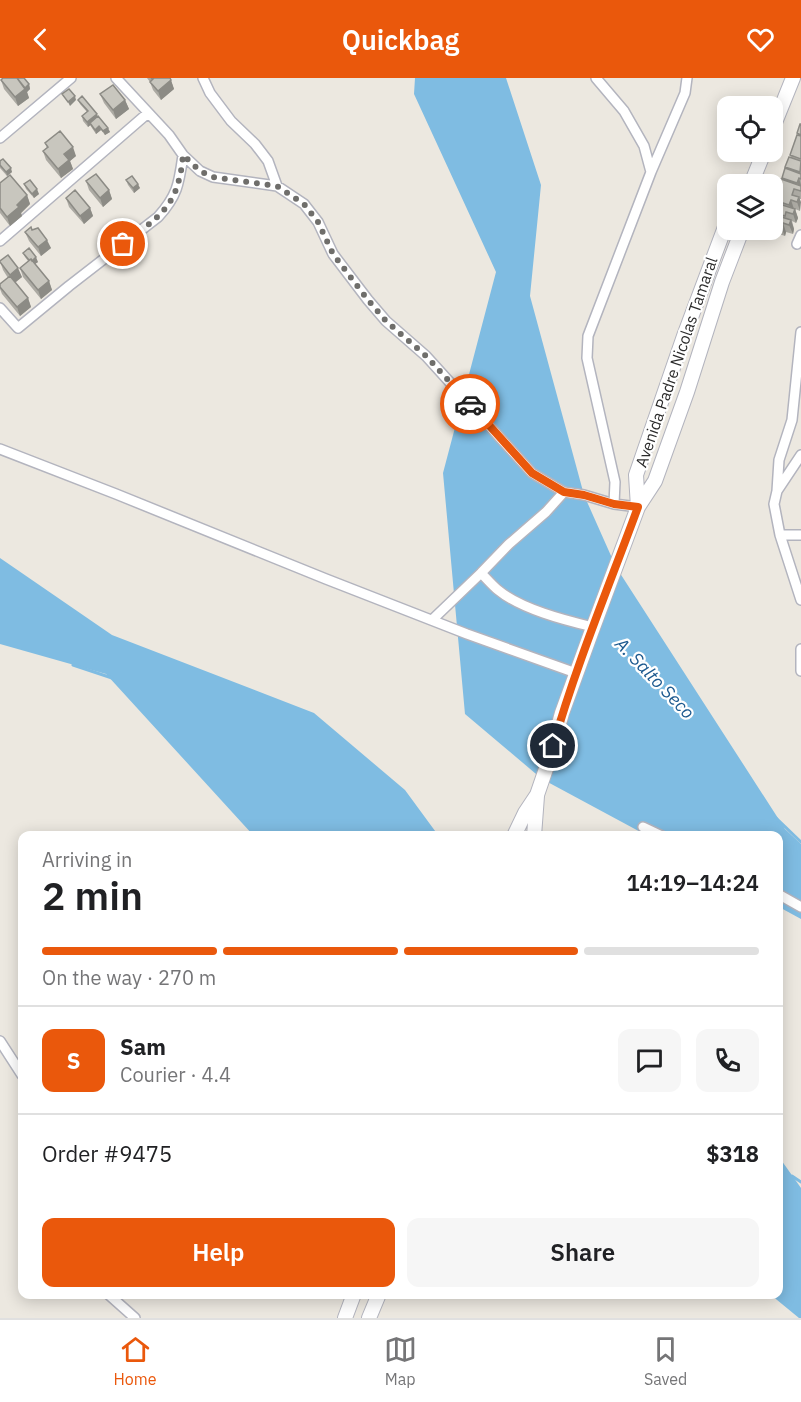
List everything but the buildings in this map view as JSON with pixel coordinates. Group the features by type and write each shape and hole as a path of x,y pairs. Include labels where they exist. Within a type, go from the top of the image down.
{"street":[{"path":"0,138 71,78"},
{"path":"116,78 169,135 183,155 200,171 213,177 277,186 304,204 318,222 333,254 368,300 386,321 426,356 532,473 564,492 614,504 638,507"},
{"path":"203,78 210,93 231,121 255,144 268,161 277,186"},
{"path":"597,78 624,111 644,146 651,172"},
{"path":"614,504 615,482 587,358 588,336 651,172 685,93 687,78"},
{"path":"783,103 793,78"},
{"path":"0,241 148,113"},
{"path":"0,308 18,328 158,217 170,204 178,184 183,155"},
{"name":"Avenida Padre Nicolas Tamaral","path":"638,507 636,475 720,240"},
{"name":"Avenida Padre Nicolas Tamaral","path":"537,795 576,673 638,507 655,481 738,240"},
{"path":"801,332 792,420 779,460 774,504 780,536 801,600"},
{"path":"684,336 702,343"},
{"path":"0,449 326,579 576,673"},
{"path":"777,491 801,455"},
{"path":"432,620 509,544 546,512 564,492"},
{"path":"780,536 801,535"},
{"path":"482,573 499,591 513,599 534,609 593,627"},
{"path":"801,649 801,671"},
{"path":"516,831 537,795"},
{"path":"534,831 537,795"},
{"path":"643,827 651,831"},
{"path":"783,897 801,908"},
{"path":"0,1041 18,1069"},
{"path":"114,1299 135,1318"},
{"path":"345,1318 352,1299"},
{"path":"369,1318 377,1299"}],"water":[{"path":"415,78 506,78 541,185 530,296 584,495 616,567 785,829 801,844 801,919 783,909 783,831 639,831 542,779 465,714 443,473 496,272 414,94"},
{"path":"0,558 112,635 314,713 405,790 435,831 249,831 106,674 0,644"},
{"path":"783,1163 801,1188 801,1318 776,1299 783,1299"}],"waterway":[{"path":"73,665 112,678"},
{"name":"A. Salto Seco","path":"776,818 801,842"},
{"path":"792,1176 801,1182"}],"way so far":[{"path":"123,244 158,217 170,204 178,184 183,155 200,171 213,177 277,186 304,204 318,222 333,254 368,300 386,321 426,356 470,404"}],"route":[{"path":"470,404 532,473 564,492 614,504 638,507 562,713 553,746"}]}
